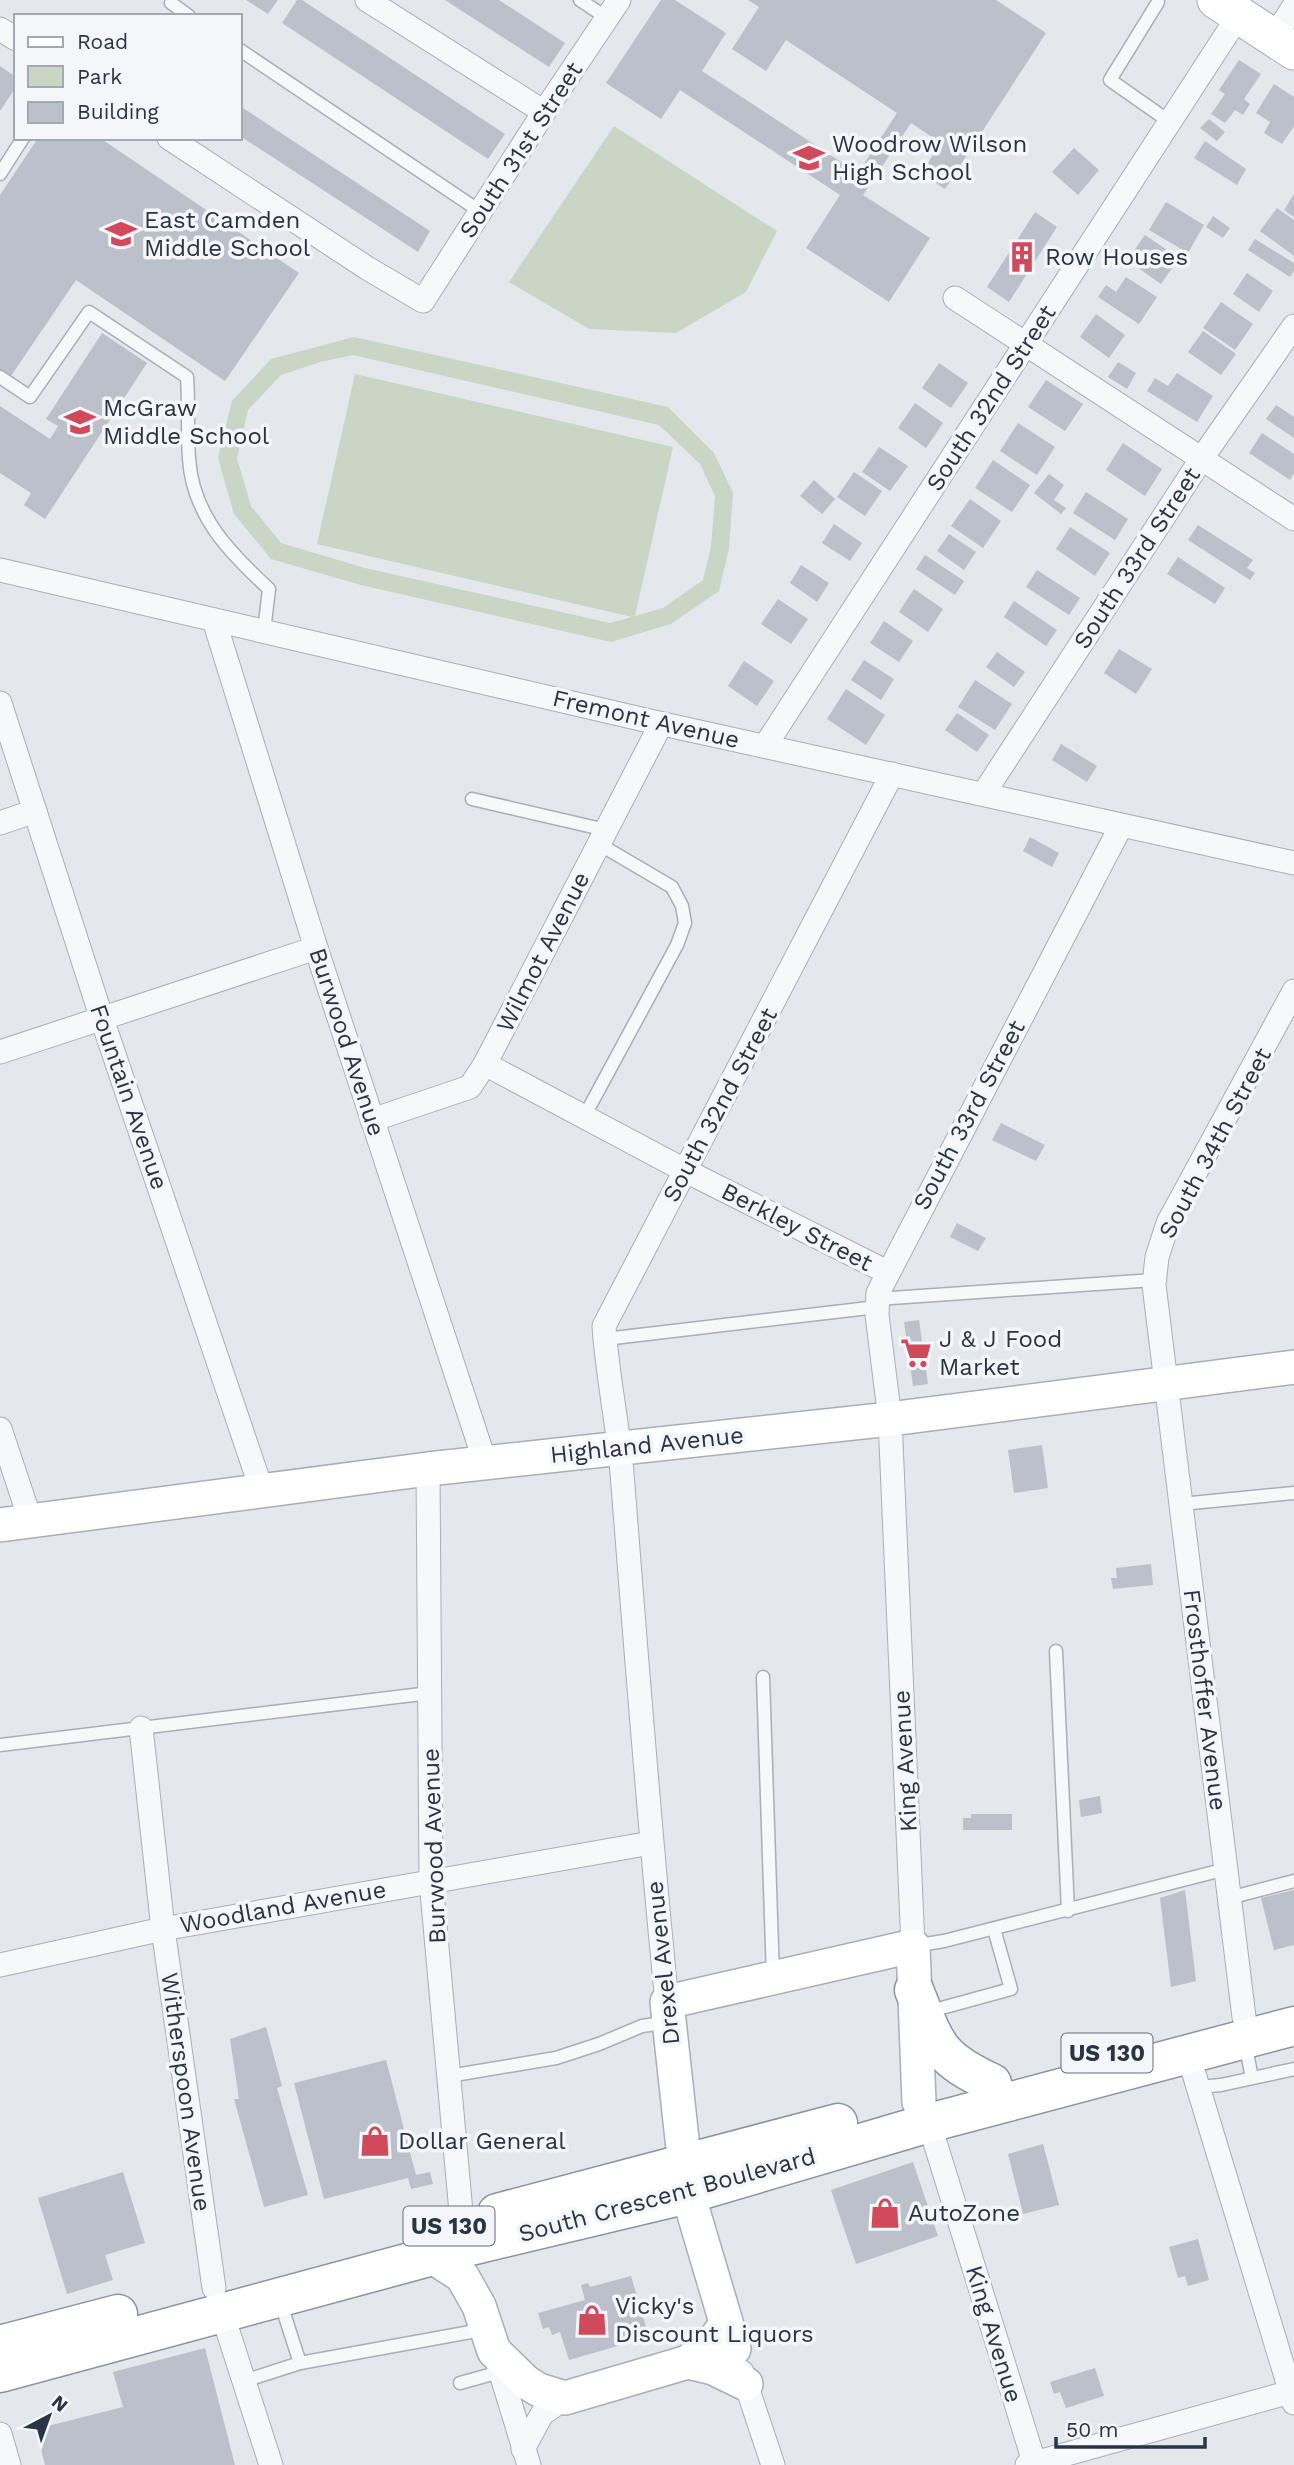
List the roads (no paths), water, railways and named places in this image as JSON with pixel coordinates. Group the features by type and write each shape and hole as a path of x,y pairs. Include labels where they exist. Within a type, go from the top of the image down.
{"highway":[{"path":"918,2002 934,2042 946,2056 957,2065 992,2083"},
{"name":"South Crescent Boulevard","path":"0,2345 218,2300 278,2297 432,2256 685,2179 924,2113 1193,2071 1244,2028 1294,2004"},
{"name":"South Crescent Boulevard","path":"924,2113 992,2083 1244,2028 1294,2026"},
{"name":"South Crescent Boulevard","path":"0,2374 218,2300 462,2222 685,2179"}],"main road":[{"path":"1228,8 1284,44"}],"street":[{"path":"367,0 544,112"},
{"path":"1284,44 1294,6"},
{"name":"South 32nd Street","path":"765,746 1170,122 1228,8"},
{"name":"South 31st Street","path":"172,140 423,302 613,9"},
{"path":"956,298 1294,519"},
{"name":"South 33rd Street","path":"984,793 1202,458 1294,326"},
{"name":"Fremont Avenue","path":"0,570 662,724 1294,863"},
{"name":"Burwood Avenue","path":"214,620 316,948 485,1462"},
{"name":"Fountain Avenue","path":"0,703 102,1019 262,1491"},
{"name":"Wilmot Avenue","path":"372,1120 470,1087 485,1064 662,724"},
{"name":"South 32nd Street","path":"620,1448 604,1326 892,774"},
{"path":"0,823 35,811"},
{"name":"South 33rd Street","path":"890,1419 878,1293 1121,826"},
{"path":"0,1052 316,948"},
{"name":"South 34th Street","path":"1166,1382 1154,1280 1157,1257 1168,1223 1294,991"},
{"name":"Berkley Street","path":"485,1064 686,1171 887,1272"},
{"name":"Highland Avenue","path":"15,1523 485,1462 890,1419 1294,1367"},
{"name":"Frosthoffer Avenue","path":"1166,1382 1244,2028"},
{"name":"King Avenue","path":"890,1419 913,1946 924,2113 1032,2464"},
{"path":"0,1429 15,1523"},
{"name":"Drexel Avenue","path":"620,1448 651,1843 685,2179 730,2337 774,2465"},
{"name":"Burwood Avenue","path":"428,1469 431,1881 462,2222"},
{"name":"Witherspoon Avenue","path":"141,1728 163,1929 218,2300 271,2465"},
{"name":"Woodland Avenue","path":"0,1965 163,1929 651,1843"},
{"path":"668,2012 773,1978 913,1946"},
{"path":"1032,2464 1293,2395 1193,2071"},
{"path":"432,2256 462,2276 479,2306 526,2457"},
{"path":"526,2457 542,2414 565,2398 688,2362 709,2346 730,2337"},
{"path":"494,2351 526,2382 539,2390 565,2398"},
{"path":"688,2362 713,2368 746,2384"},
{"path":"0,2434 9,2465"}],"lane":[{"path":"580,0 613,9"},
{"path":"1158,2 1110,80 1170,122"},
{"path":"171,3 186,14"},
{"path":"242,51 481,212"},
{"path":"0,174 22,140"},
{"path":"0,377 30,397 89,312 187,377 189,460 199,501 214,531 269,589 264,631"},
{"path":"472,799 603,837 672,887 682,906 685,923 677,945 584,1116"},
{"path":"605,1339 877,1303 1154,1280"},
{"path":"1181,1504 1294,1493"},
{"path":"1056,1651 1068,1911"},
{"path":"763,1677 773,1978"},
{"path":"0,1745 430,1693"},
{"path":"913,1946 1068,1911 1226,1869"},
{"path":"1229,1898 1294,1881"},
{"path":"918,2002 1011,1989 994,1929"},
{"path":"449,2076 556,2058 599,2044 668,2012"},
{"path":"1244,2028 1252,2078"},
{"path":"1193,2071 1221,2085 1294,2068"},
{"path":"278,2297 300,2364"},
{"path":"244,2381 300,2364 494,2351"},
{"path":"460,2384 494,2351"}],"place":[{"name":"Woodrow Wilson High School","path":"809,158"},
{"name":"East Camden Middle School","path":"121,234"},
{"name":"Row Houses","path":"1022,257"},
{"name":"McGraw Middle School","path":"80,422"},
{"name":"J & J Food Market","path":"916,1353"},
{"name":"Dollar General","path":"375,2141"},
{"name":"AutoZone","path":"885,2213"},
{"name":"Vicky's Discount Liquors","path":"592,2320"}]}
